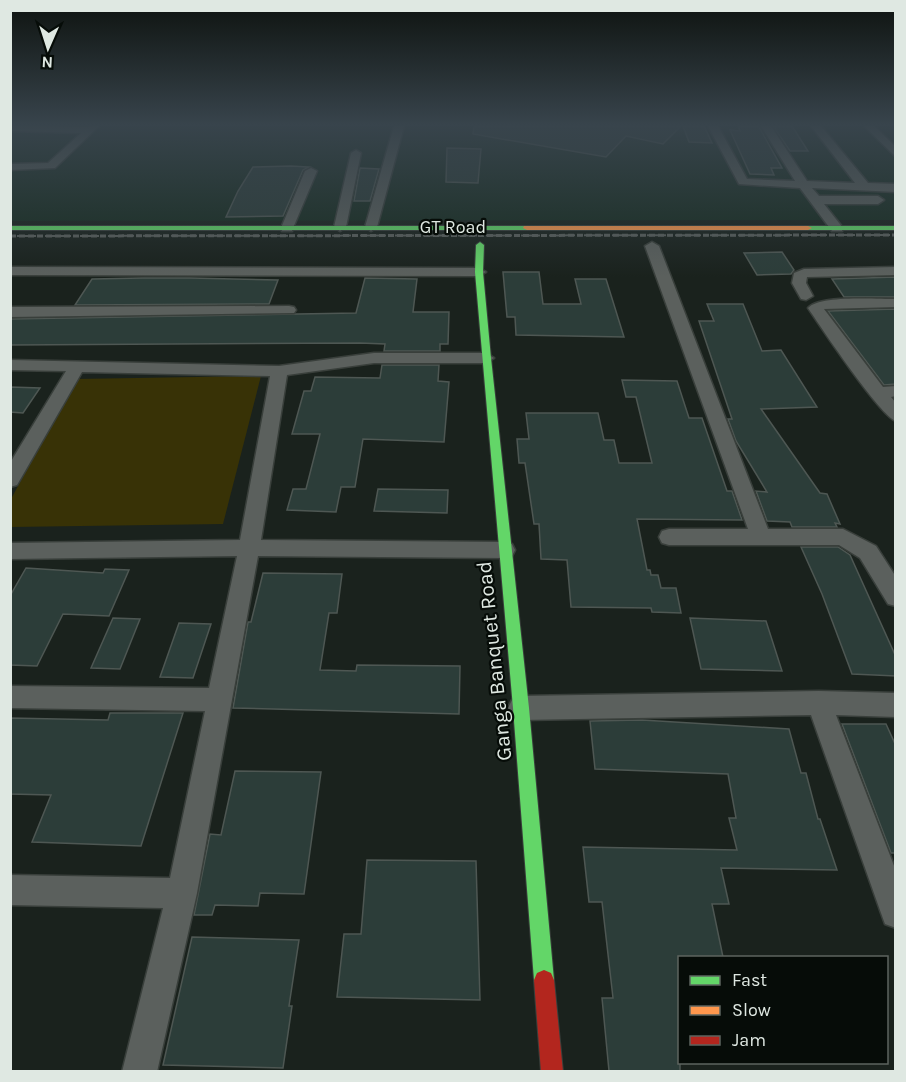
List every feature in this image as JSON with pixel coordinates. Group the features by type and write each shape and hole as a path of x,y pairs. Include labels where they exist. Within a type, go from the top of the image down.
{"main road":[{"name":"GT Road","path":"10,228 896,228"},
{"name":"Ganga Banquet Road","path":"480,245 479,272 486,358 521,708 552,1071"}],"street":[{"path":"287,228 309,176"},
{"path":"340,227 352,176"},
{"path":"372,227 386,176"},
{"path":"740,176 743,182 896,188"},
{"path":"798,176 837,228"},
{"path":"856,176 864,186"},
{"path":"815,200 896,200"},
{"path":"652,246 760,537"},
{"path":"10,271 479,272"},
{"path":"896,271 804,273 799,276 799,283 887,392 896,415"},
{"path":"815,303 896,303"},
{"path":"10,312 290,310"},
{"path":"10,364 279,370 374,358 486,358"},
{"path":"10,480 78,365"},
{"path":"139,1071 182,893 249,548 279,370"},
{"path":"669,537 843,537 868,552 896,597"},
{"path":"10,551 249,548 504,550"},
{"path":"10,697 219,700"},
{"path":"819,703 895,911"},
{"path":"521,708 819,703 896,705"},
{"path":"10,890 182,893"}],"shaded area":[{"path":"11,176 895,176 895,220 11,221"},
{"path":"261,376 223,524 11,527 11,499 76,379"}],"building":[{"path":"247,176 300,176 283,216 226,217"},
{"path":"358,176 377,176 370,201 354,201"},
{"path":"446,176 479,176 478,183 446,182"},
{"path":"782,252 794,270 791,274 757,275 744,253"},
{"path":"503,272 539,272 543,304 581,304 575,279 606,279 624,337 516,335 515,317 507,317"},
{"path":"896,277 896,297 844,297 832,279"},
{"path":"365,278 417,279 413,312 449,312 448,344 440,344 440,351 384,351 385,344 360,343 10,345 10,319 356,313"},
{"path":"92,279 278,280 269,304 75,305"},
{"path":"707,304 743,304 762,351 781,350 817,407 761,409 820,493 827,494 840,524 835,523 837,527 792,527 790,522 767,521 756,491 767,492 736,441 728,419 732,419 699,321 714,321"},
{"path":"896,309 896,384 884,385 828,311"},
{"path":"382,365 439,365 438,381 449,382 444,442 363,439 355,487 341,487 336,512 287,510 293,489 306,489 320,434 292,434 304,391 311,391 315,377 380,378"},
{"path":"622,380 677,381 689,418 702,418 727,491 732,491 742,520 637,519 647,570 650,570 651,575 658,575 661,588 676,588 681,613 652,612 651,608 571,607 567,560 541,559 539,524 534,524 525,463 519,463 517,439 529,439 526,413 598,413 604,440 614,440 619,463 652,463 636,397 626,397"},
{"path":"10,387 40,388 23,413 10,412"},
{"path":"378,489 448,490 447,513 374,511"},
{"path":"801,547 838,547 850,555 896,657 896,676 852,674 822,594"},
{"path":"26,568 103,573 105,569 129,570 109,616 63,614 37,666 10,665 10,596"},
{"path":"263,573 342,574 337,613 329,613 320,670 356,671 357,665 460,666 459,714 233,708 248,622 251,622"},
{"path":"113,618 140,619 120,669 91,668"},
{"path":"690,618 766,621 782,671 701,669"},
{"path":"179,623 211,624 193,678 160,677"},
{"path":"110,713 183,713 141,846 32,842 51,795 10,794 10,718 108,720"},
{"path":"642,720 789,729 801,773 806,773 818,819 820,819 837,870 721,868 729,904 712,904 723,956 678,956 678,1064 680,1064 680,1071 609,1071 602,998 613,998 602,902 589,902 583,847 737,850 729,818 736,818 728,774 595,769 590,721"},
{"path":"842,724 886,724 896,746 896,853 891,853"},
{"path":"235,771 321,772 304,894 260,893 258,906 215,905 212,915 194,915 210,834 221,835"},
{"path":"367,860 476,861 480,1000 337,997 344,934 361,934"},
{"path":"192,937 299,940 283,1068 163,1065"}],"railway":[{"path":"10,236 896,235"}],"traffic: fast":[{"path":"10,228 527,228"},
{"path":"808,228 896,228"},
{"path":"480,245 479,272 486,358 521,708 544,980"}],"traffic: slow":[{"path":"527,228 808,228"}],"traffic: jam":[{"path":"544,980 552,1072"}]}
